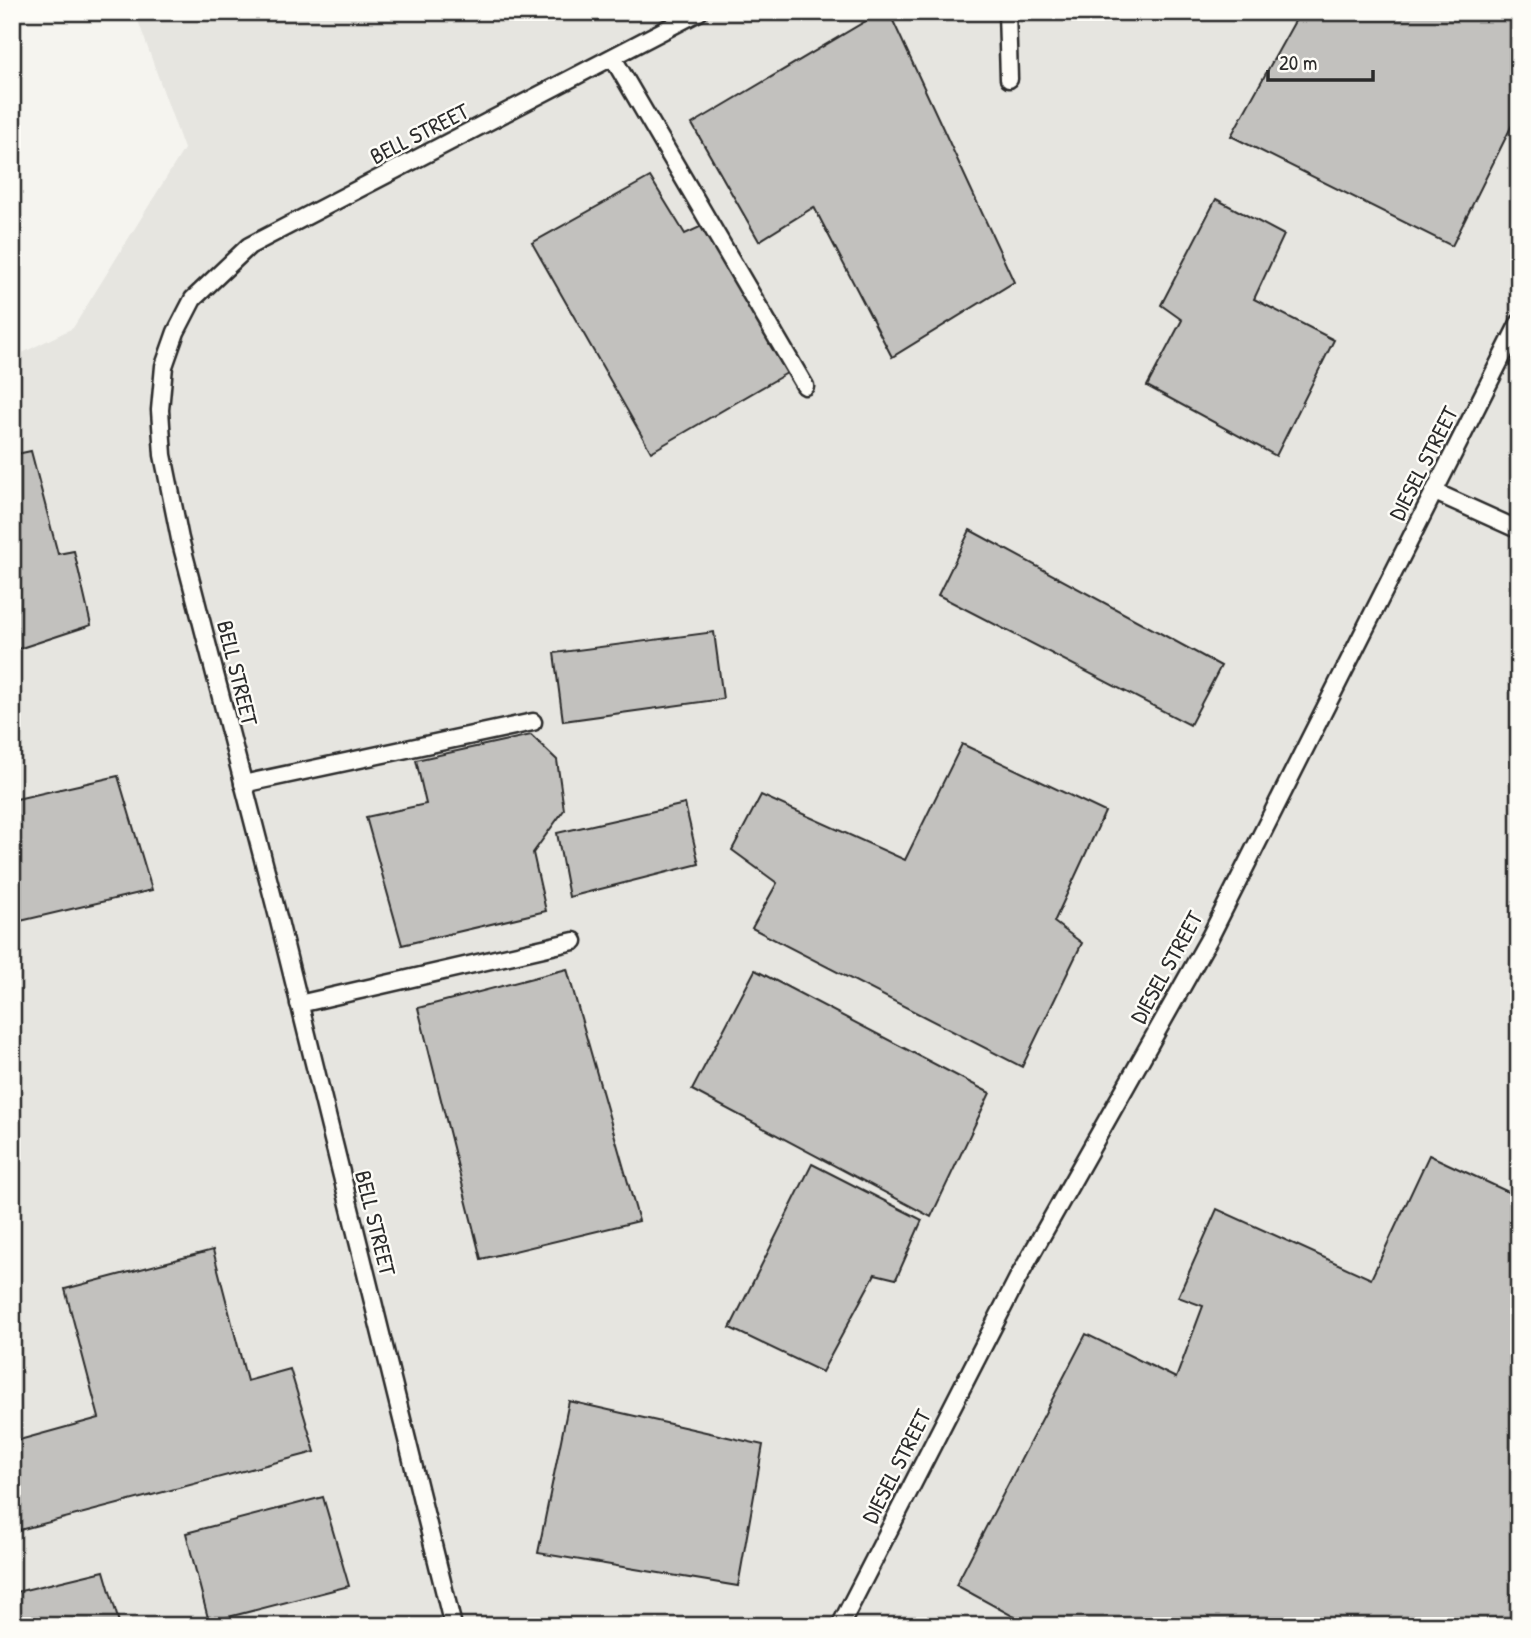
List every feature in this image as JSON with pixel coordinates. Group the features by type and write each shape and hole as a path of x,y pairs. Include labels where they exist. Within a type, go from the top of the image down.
{"lane":[{"name":"BELL STREET","path":"453,1626 299,1004 180,539 163,455 160,410 164,366 176,332 193,299 249,246 699,12"},
{"path":"1007,12 1009,79"},
{"path":"613,58 806,386"},
{"name":"DIESEL STREET","path":"840,1626 1018,1278 1210,937 1519,323"},
{"path":"1435,492 1519,530"},
{"path":"243,784 533,722"},
{"path":"299,1004 574,941"}],"shaded area":[{"path":"135,12 1519,12 1519,1626 12,1626 12,358 73,328 184,149"}],"building":[{"path":"881,12 889,12 1014,282 892,357 814,207 759,241 692,124"},
{"path":"1300,12 1519,12 1519,111 1452,246 1231,136"},
{"path":"650,177 685,234 702,226 787,373 651,452 532,243"},
{"path":"1216,199 1284,235 1254,299 1334,340 1276,456 1147,386 1182,320 1161,305"},
{"path":"31,451 58,554 74,551 91,625 12,651 12,455"},
{"path":"970,530 1221,666 1190,725 938,595"},
{"path":"714,632 723,699 563,721 554,653"},
{"path":"531,735 557,760 564,810 533,853 546,911 402,945 366,817 426,804 416,760"},
{"path":"962,744 1105,812 1054,922 1082,943 1022,1067 752,928 777,883 732,850 761,795 905,860"},
{"path":"118,776 152,890 12,923 12,800"},
{"path":"685,804 699,864 569,897 557,833"},
{"path":"567,969 639,1221 481,1259 418,1008"},
{"path":"755,970 990,1093 931,1217 692,1090"},
{"path":"1429,1155 1519,1197 1519,1626 1031,1626 956,1585 1086,1334 1176,1378 1203,1306 1178,1297 1217,1209 1371,1279"},
{"path":"812,1164 922,1220 896,1279 875,1274 822,1372 730,1328"},
{"path":"213,1250 247,1381 290,1369 315,1452 12,1532 12,1442 99,1418 65,1289"},
{"path":"569,1401 763,1445 738,1586 538,1553"},
{"path":"323,1497 349,1586 209,1622 186,1533"},
{"path":"104,1571 120,1626 12,1626 12,1593"}]}
